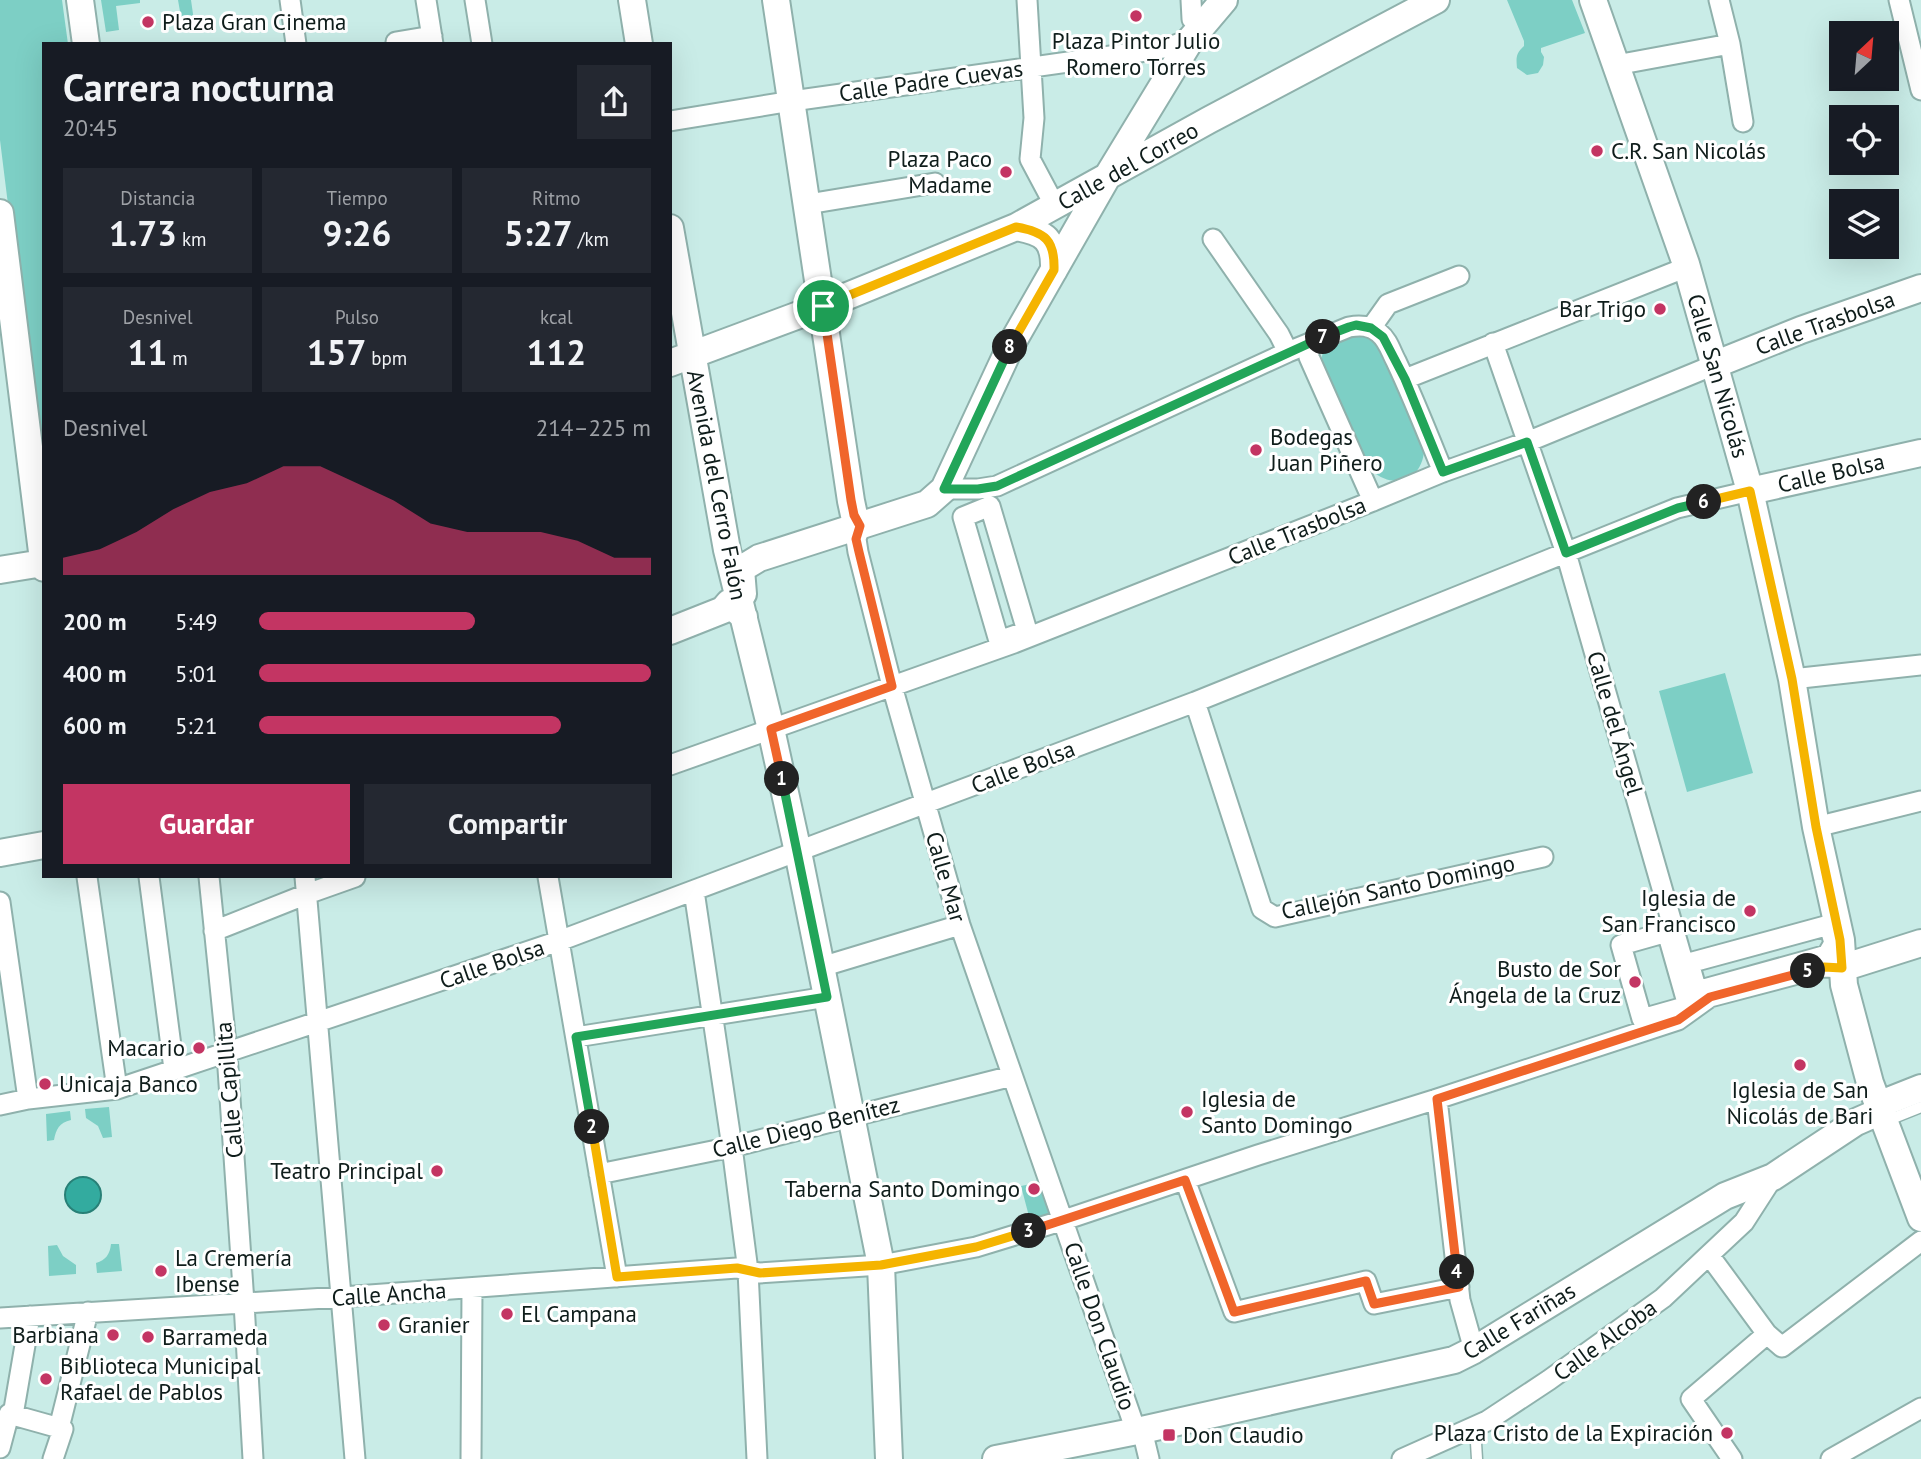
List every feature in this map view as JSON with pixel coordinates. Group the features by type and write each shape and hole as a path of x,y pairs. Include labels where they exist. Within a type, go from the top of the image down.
{"street":[{"path":"80,0 86,42"},
{"path":"290,0 296,42"},
{"path":"397,42 433,40 426,0"},
{"path":"475,0 482,42"},
{"path":"632,0 639,42"},
{"path":"776,0 851,500 860,526"},
{"path":"1027,0 1034,118 1030,159 1055,206"},
{"path":"1191,0 1196,32"},
{"path":"890,1459 881,1265 798,852 744,617 741,569 759,558 927,503 944,489 1012,345 1107,177 1196,32 1224,0"},
{"name":"Calle del Correo","path":"681,359 823,306 1016,227 1436,0"},
{"name":"Calle San Nicolás","path":"1594,0 1686,264 1750,491 1792,679 1816,827 1840,940 1847,998 1868,1075 1921,1219"},
{"path":"1719,0 1730,44 1743,122"},
{"path":"1899,0 1921,90"},
{"name":"Calle Padre Cuevas","path":"672,121 1170,47 1196,32"},
{"path":"1616,65 1730,44"},
{"path":"1159,92 1158,104 1165,116 1170,121 1192,130"},
{"path":"808,204 935,183"},
{"path":"0,214 42,558"},
{"path":"1016,227 1030,229 1047,239 1055,256 1054,270"},
{"path":"1213,239 1279,334 1288,352"},
{"name":"Avenida del Cerro Falón","path":"672,252 681,359 744,617"},
{"path":"1405,379 1677,271 1686,264"},
{"path":"1371,328 1388,304 1459,276"},
{"name":"Calle Trasbolsa","path":"672,764 1014,643 1443,472 1527,442 1801,330 1921,288"},
{"path":"944,489 997,486 1288,352 1349,327 1364,325 1377,331 1387,343 1405,379 1443,472"},
{"path":"1311,342 1309,357 1373,501"},
{"name":"Calle del Ángel","path":"1493,343 1566,553 1696,1007"},
{"name":"Calle Bolsa","path":"0,1105 121,1088 559,941 1195,702 1678,508 1921,453"},
{"path":"990,506 1027,631 999,641 963,517 990,506"},
{"name":"Calle Mar","path":"860,526 856,539 892,686 960,925 1065,1220"},
{"path":"0,570 42,566"},
{"path":"672,630 723,610 729,603 744,617"},
{"path":"1792,679 1921,665"},
{"name":"Callejón Santo Domingo","path":"1195,702 1262,909 1275,916 1542,857"},
{"path":"1816,827 1921,801"},
{"path":"0,853 42,845"},
{"path":"88,878 121,1088"},
{"path":"149,878 174,1069"},
{"name":"Calle Capillita","path":"209,878 227,1054 253,1459"},
{"path":"214,931 306,885 349,878"},
{"path":"548,878 617,1277"},
{"path":"306,885 355,1459"},
{"path":"694,891 714,1016 748,1271 757,1459"},
{"path":"0,902 29,1099"},
{"path":"821,967 960,925"},
{"path":"1829,925 1834,943 1827,955 1697,990 1689,963 1829,925"},
{"path":"1667,932 1688,1006 1642,1018 1621,945 1667,932"},
{"path":"1842,968 1921,943"},
{"name":"Calle Ancha","path":"0,1318 342,1297 737,1268 760,1273 881,1265 976,1247 1678,1020 1710,997 1824,967 1842,968"},
{"path":"576,1037 827,997"},
{"name":"Calle Diego Benítez","path":"600,1174 732,1147 1012,1076"},
{"name":"Calle Fariñas","path":"996,1459 1139,1431 1454,1360 1725,1196 1773,1177 1856,1122 1881,1112 1921,1088"},
{"path":"1437,1099 1460,1300 1474,1350"},
{"name":"Calle Alcoba","path":"1402,1459 1487,1421 1663,1298 1744,1222 1773,1177"},
{"path":"1185,1180 1234,1312 1366,1281 1374,1304 1459,1287"},
{"name":"Calle Don Claudio","path":"1065,1220 1149,1459"},
{"path":"1709,1255 1767,1334 1782,1347 1921,1241"},
{"path":"471,1459 472,1288"},
{"path":"59,1428 88,1312"},
{"path":"13,1415 30,1316"},
{"path":"1732,1459 1690,1399 1767,1334"},
{"path":"1831,1459 1921,1408"},
{"path":"1,1443 9,1415 63,1429 53,1459"}],"lane":[{"path":"1881,1112 1921,1107"},
{"path":"1475,1426 1477,1459"}],"shaded area":[{"path":"0,0 62,0 68,42 42,42 42,479 0,140"},
{"path":"101,0 140,0 140,3 116,6 119,30 106,32"},
{"path":"178,0 191,0 194,21 182,23"},
{"path":"1507,0 1572,0 1585,33 1541,48 1543,65 1538,73 1527,75 1517,68 1517,56 1524,46 1524,41"},
{"path":"1356,330 1380,342 1424,451 1418,469 1406,479 1389,480 1372,471 1324,374 1324,349 1333,340"},
{"path":"1725,673 1753,773 1687,792 1659,691"},
{"path":"109,1107 112,1137 103,1138 98,1126 86,1118 85,1109"},
{"path":"70,1111 71,1120 59,1127 54,1140 47,1141 46,1114"},
{"path":"83,1177 96,1182 101,1195 96,1208 83,1213 70,1208 65,1195 70,1182"},
{"path":"1045,1181 1056,1212 1031,1224 1021,1186"},
{"path":"111,1244 119,1244 122,1271 97,1273 96,1263 107,1256"},
{"path":"57,1245 63,1256 76,1265 76,1274 49,1276 48,1246"}],"place":[{"name":"Plaza Pintor Julio Romero Torres","path":"1136,16"},
{"name":"Plaza Gran Cinema","path":"148,22"},
{"name":"C.R. San Nicolás","path":"1597,151"},
{"name":"Plaza Paco Madame","path":"1006,172"},
{"name":"Bar Trigo","path":"1660,309"},
{"name":"Bodegas Juan Piñero","path":"1256,450"},
{"name":"Iglesia de San Francisco","path":"1750,911"},
{"name":"Busto de Sor Ángela de la Cruz","path":"1635,982"},
{"name":"Macario","path":"199,1048"},
{"name":"Iglesia de San Nicolás de Bari","path":"1800,1065"},
{"name":"Unicaja Banco","path":"45,1084"},
{"name":"Iglesia de Santo Domingo","path":"1187,1112"},
{"name":"Teatro Principal","path":"437,1171"},
{"name":"Taberna Santo Domingo","path":"1034,1189"},
{"name":"La Cremería Ibense","path":"161,1271"},
{"name":"El Campana","path":"507,1314"},
{"name":"Granier","path":"384,1325"},
{"name":"Barbiana","path":"113,1335"},
{"name":"Barrameda","path":"148,1337"},
{"name":"Biblioteca Municipal Rafael de Pablos","path":"46,1379"},
{"name":"Plaza Cristo de la Expiración","path":"1727,1433"},
{"name":"Don Claudio","path":"1169,1435"}],"route":[{"path":"1016,227 1040,233 1051,245 1055,256 1054,270 1012,345 944,489 997,486 1311,342 1349,327 1364,325 1377,331 1387,343 1405,379 1443,472 1527,442 1566,553 1678,508 1750,491 1792,679 1816,827 1840,940 1842,968 1824,967 1710,997 1678,1020 1437,1099 1459,1287 1374,1304 1366,1281 1234,1312 1185,1180 976,1247 881,1265 760,1273 737,1268 617,1277 576,1037 827,997 771,729 892,686 856,539 860,526 851,500 823,306 1016,227"}]}
